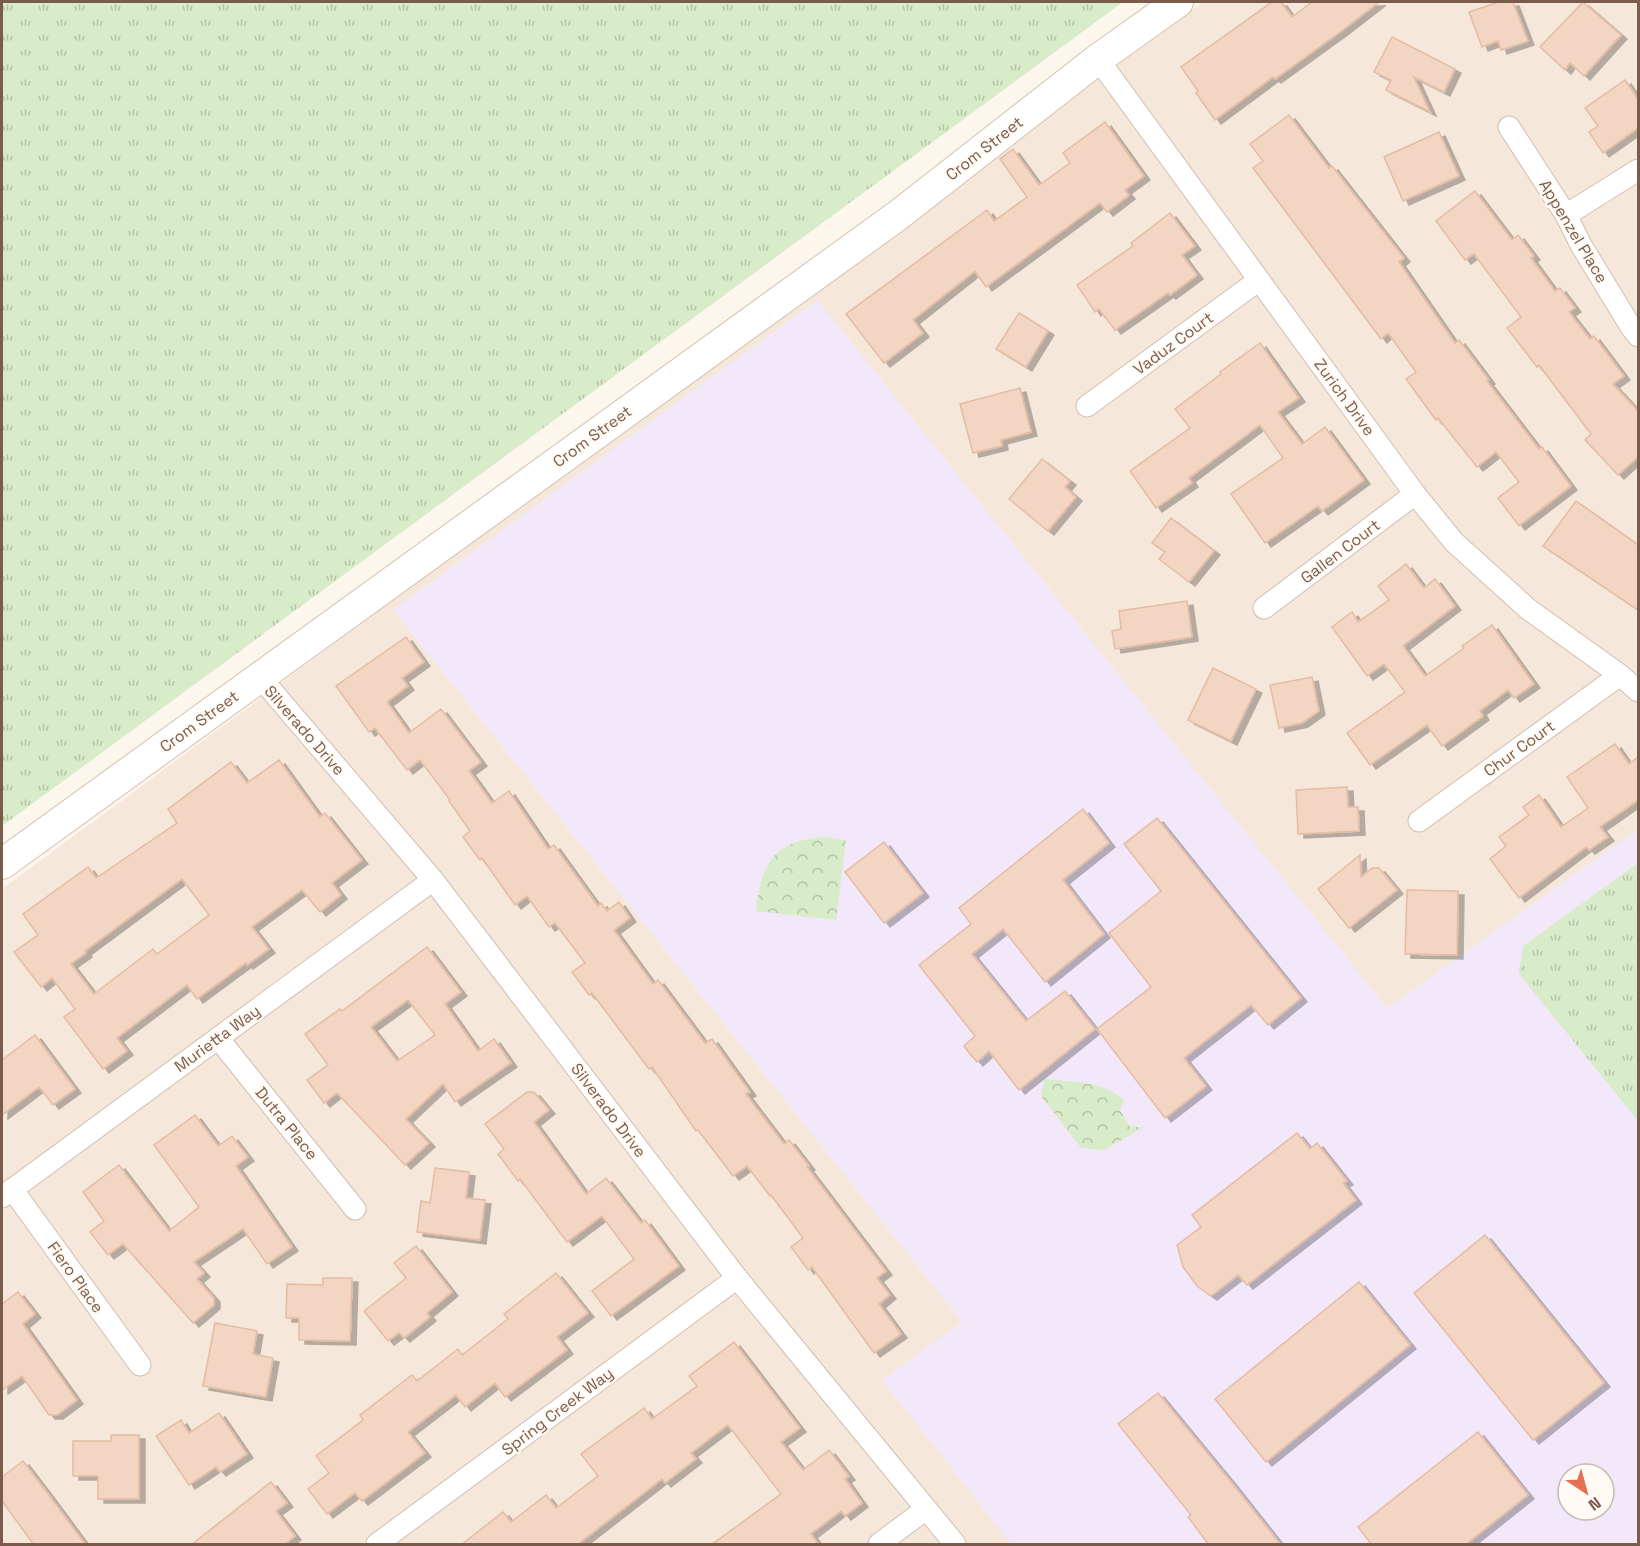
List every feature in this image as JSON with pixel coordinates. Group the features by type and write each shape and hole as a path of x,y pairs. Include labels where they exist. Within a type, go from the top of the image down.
{"street":[{"name":"Crom Street","path":"2,864 897,216 1098,59 1178,2"},
{"name":"Zurich Drive","path":"1098,59 1415,494 1454,542 1528,609 1620,675 1638,691"},
{"name":"Appenzel Place","path":"1509,127 1566,215 1587,254 1638,336"},
{"path":"1566,215 1638,170"},
{"name":"Vaduz Court","path":"1087,406 1259,280"},
{"name":"Gallen Court","path":"1264,608 1415,494"},
{"name":"Chur Court","path":"1419,821 1620,675"},
{"name":"Silverado Drive","path":"260,677 433,880 737,1278 956,1545"},
{"name":"Murietta Way","path":"7,1193 433,880"},
{"name":"Dutra Place","path":"218,1038 355,1209"},
{"name":"Fiero Place","path":"7,1193 140,1365"},
{"name":"Spring Creek Way","path":"377,1545 737,1278"},
{"path":"879,1545 926,1509"}],"shaded area":[{"path":"1203,2 1638,2 1638,1544 2,1544 2,889"},
{"path":"817,300 1387,1008 1638,829 1638,1544 1011,1544 882,1380 962,1322 393,610"}],"green space":[{"path":"2,2 1123,2 2,826"},
{"path":"824,837 846,840 836,920 756,911 762,880 773,858 781,850 793,844"},
{"path":"1638,863 1638,1121 1519,974 1523,946"},
{"path":"1044,1079 1086,1083 1115,1093 1124,1100 1120,1110 1130,1127 1144,1127 1104,1150 1081,1148 1041,1096"}],"building":[{"path":"1272,2 1281,2 1292,17 1312,2 1379,2 1215,120 1181,67"},
{"path":"1499,2 1513,2 1528,41 1501,50 1498,41 1482,47 1469,12"},
{"path":"1583,2 1621,35 1584,76 1570,63 1565,70 1540,47"},
{"path":"1392,37 1455,69 1444,92 1414,77 1430,112 1386,90 1391,80 1374,72"},
{"path":"1625,80 1638,99 1638,128 1603,153 1589,132 1598,126 1585,108"},
{"path":"1289,115 1329,168 1332,166 1404,258 1399,262 1455,343 1459,340 1539,449 1542,447 1571,486 1519,526 1498,498 1519,482 1496,452 1477,467 1438,418 1436,420 1406,379 1416,372 1388,333 1381,339 1253,168 1263,161 1250,144"},
{"path":"1105,122 1144,176 1125,190 1129,195 1107,212 1100,203 986,287 975,271 913,320 923,333 884,363 846,314 987,210 994,221 1027,197 1000,159 1013,149 1039,185 1070,163 1063,153"},
{"path":"1439,132 1459,176 1403,201 1384,157"},
{"path":"1475,191 1512,240 1518,235 1534,256 1531,258 1555,291 1560,288 1575,308 1569,312 1590,339 1594,336 1624,376 1613,384 1638,411 1638,457 1618,475 1585,440 1591,434 1539,365 1537,367 1507,328 1521,317 1474,254 1465,260 1436,221"},
{"path":"1170,213 1195,246 1182,255 1197,275 1115,330 1099,309 1095,312 1077,285 1133,246 1131,243"},
{"path":"1019,313 1048,331 1026,367 996,349"},
{"path":"1260,343 1299,398 1278,412 1302,444 1325,427 1364,480 1322,511 1318,506 1265,543 1231,494 1283,458 1260,425 1189,478 1192,483 1156,508 1130,471 1190,428 1175,409"},
{"path":"1020,388 1031,432 1001,440 1002,446 973,453 960,404"},
{"path":"1042,459 1070,481 1065,487 1076,497 1048,531 1009,499"},
{"path":"1576,501 1638,545 1638,610 1543,546"},
{"path":"1171,518 1214,551 1189,582 1159,559 1165,552 1152,543"},
{"path":"1406,564 1424,588 1435,579 1455,606 1403,646 1425,676 1492,625 1534,684 1514,698 1508,690 1480,711 1483,716 1442,746 1427,725 1370,765 1347,733 1405,692 1384,664 1367,676 1332,627 1352,612 1358,622 1389,600 1378,586"},
{"path":"1187,601 1192,637 1115,649 1112,631 1121,629 1119,611"},
{"path":"406,637 424,662 402,678 408,686 387,702 409,733 441,709 481,762 469,771 492,803 509,791 548,849 554,845 598,906 601,903 607,911 619,902 630,918 614,930 653,984 658,980 705,1043 712,1039 750,1092 746,1094 784,1144 789,1140 886,1271 877,1278 890,1295 879,1304 901,1334 874,1353 812,1267 808,1270 791,1247 803,1238 771,1195 747,1166 733,1176 698,1130 696,1131 652,1067 649,1069 592,993 589,995 572,972 585,963 555,923 549,927 527,896 515,905 482,858 480,860 463,837 470,831 420,760 407,770 375,728 369,732 336,686"},
{"path":"1213,668 1256,689 1231,741 1188,720"},
{"path":"1312,677 1319,711 1302,723 1279,728 1270,685"},
{"path":"1615,744 1629,764 1638,757 1638,800 1600,827 1608,837 1589,850 1586,847 1519,898 1490,859 1506,846 1499,837 1529,815 1523,807 1539,795 1561,827 1588,808 1567,777"},
{"path":"279,760 320,817 325,813 362,860 332,883 341,895 320,912 302,890 252,927 269,949 197,999 187,985 117,1038 127,1051 103,1069 64,1017 75,1009 52,978 41,987 14,952 38,935 23,914 88,867 96,878 177,823 168,809 231,762 247,783","holes":["182,879 209,915 157,954 153,949 94,994 71,964 86,953 85,951"]},
{"path":"1347,787 1348,807 1358,807 1359,831 1298,834 1296,790"},
{"path":"1083,809 1109,843 1063,880 1104,934 1045,982 1003,929 972,954 1026,1021 1065,991 1095,1029 1019,1090 989,1051 977,1062 970,1054 964,1046 975,1036 919,965 971,924 959,908"},
{"path":"1157,818 1301,998 1268,1025 1251,1005 1184,1058 1206,1086 1165,1118 1097,1029 1151,987 1109,933 1161,891 1124,844"},
{"path":"884,842 923,893 884,923 845,872"},
{"path":"1360,855 1361,877 1372,868 1379,868 1397,890 1349,928 1318,889"},
{"path":"1407,890 1458,891 1457,955 1405,954"},
{"path":"427,947 461,992 445,1004 478,1051 494,1039 511,1063 455,1102 443,1084 406,1119 429,1143 405,1165 337,1093 324,1103 307,1080 328,1065 305,1034 340,1009 342,1011","holes":["408,1000 435,1035 397,1061 371,1027"]},
{"path":"35,1035 75,1089 53,1105 39,1087 2,1115 2,1060"},
{"path":"527,1092 534,1092 549,1110 534,1122 586,1194 606,1178 641,1223 645,1220 679,1266 611,1316 592,1291 634,1259 602,1216 567,1242 520,1179 518,1181 498,1154 504,1149 485,1124"},
{"path":"195,1115 218,1146 232,1136 248,1157 236,1166 292,1247 267,1264 243,1229 194,1262 204,1273 197,1279 214,1298 214,1305 193,1323 123,1244 108,1255 90,1232 104,1221 83,1192 119,1165 169,1231 199,1207 154,1145"},
{"path":"1297,1133 1310,1149 1317,1143 1347,1181 1343,1183 1356,1200 1247,1285 1238,1275 1211,1296 1197,1286 1183,1267 1177,1245 1201,1227 1192,1215"},
{"path":"435,1168 469,1172 466,1198 485,1200 480,1240 417,1232 421,1201 430,1203"},
{"path":"1485,1235 1604,1383 1533,1440 1414,1293"},
{"path":"416,1246 452,1292 427,1313 430,1317 404,1338 399,1333 388,1341 364,1311 406,1278 394,1263"},
{"path":"556,1273 588,1313 557,1337 567,1350 505,1397 495,1383 465,1407 456,1395 408,1432 425,1453 362,1501 355,1493 327,1514 308,1489 329,1473 316,1456 363,1420 360,1415 412,1375 417,1381 458,1349 462,1355 508,1319 504,1314"},
{"path":"323,1278 352,1278 350,1341 299,1340 299,1318 286,1318 287,1284 323,1285"},
{"path":"1359,1282 1410,1345 1266,1462 1215,1399"},
{"path":"18,1292 35,1314 23,1324 77,1400 57,1415 49,1415 22,1376 2,1390 2,1304"},
{"path":"215,1323 257,1331 253,1354 273,1358 266,1397 203,1386"},
{"path":"734,1342 800,1428 781,1442 803,1470 829,1450 849,1476 845,1479 862,1503 845,1516 841,1511 811,1534 819,1545 711,1545 781,1494 728,1425 691,1453 696,1459 665,1483 662,1479 577,1545 461,1545 503,1512 511,1522 546,1495 556,1508 598,1476 581,1454 644,1408 652,1419 697,1386 689,1376"},
{"path":"1158,1393 1281,1545 1209,1545 1188,1517 1191,1515 1118,1424"},
{"path":"219,1413 247,1454 220,1472 216,1467 189,1485 156,1436 181,1420 189,1433"},
{"path":"1478,1432 1528,1495 1465,1545 1372,1545 1358,1527"},
{"path":"111,1435 139,1435 139,1499 98,1499 98,1476 73,1476 73,1441 111,1441"},
{"path":"23,1461 86,1545 34,1545 2,1501 2,1477"},
{"path":"271,1482 287,1503 276,1511 295,1536 284,1545 191,1545"}]}
